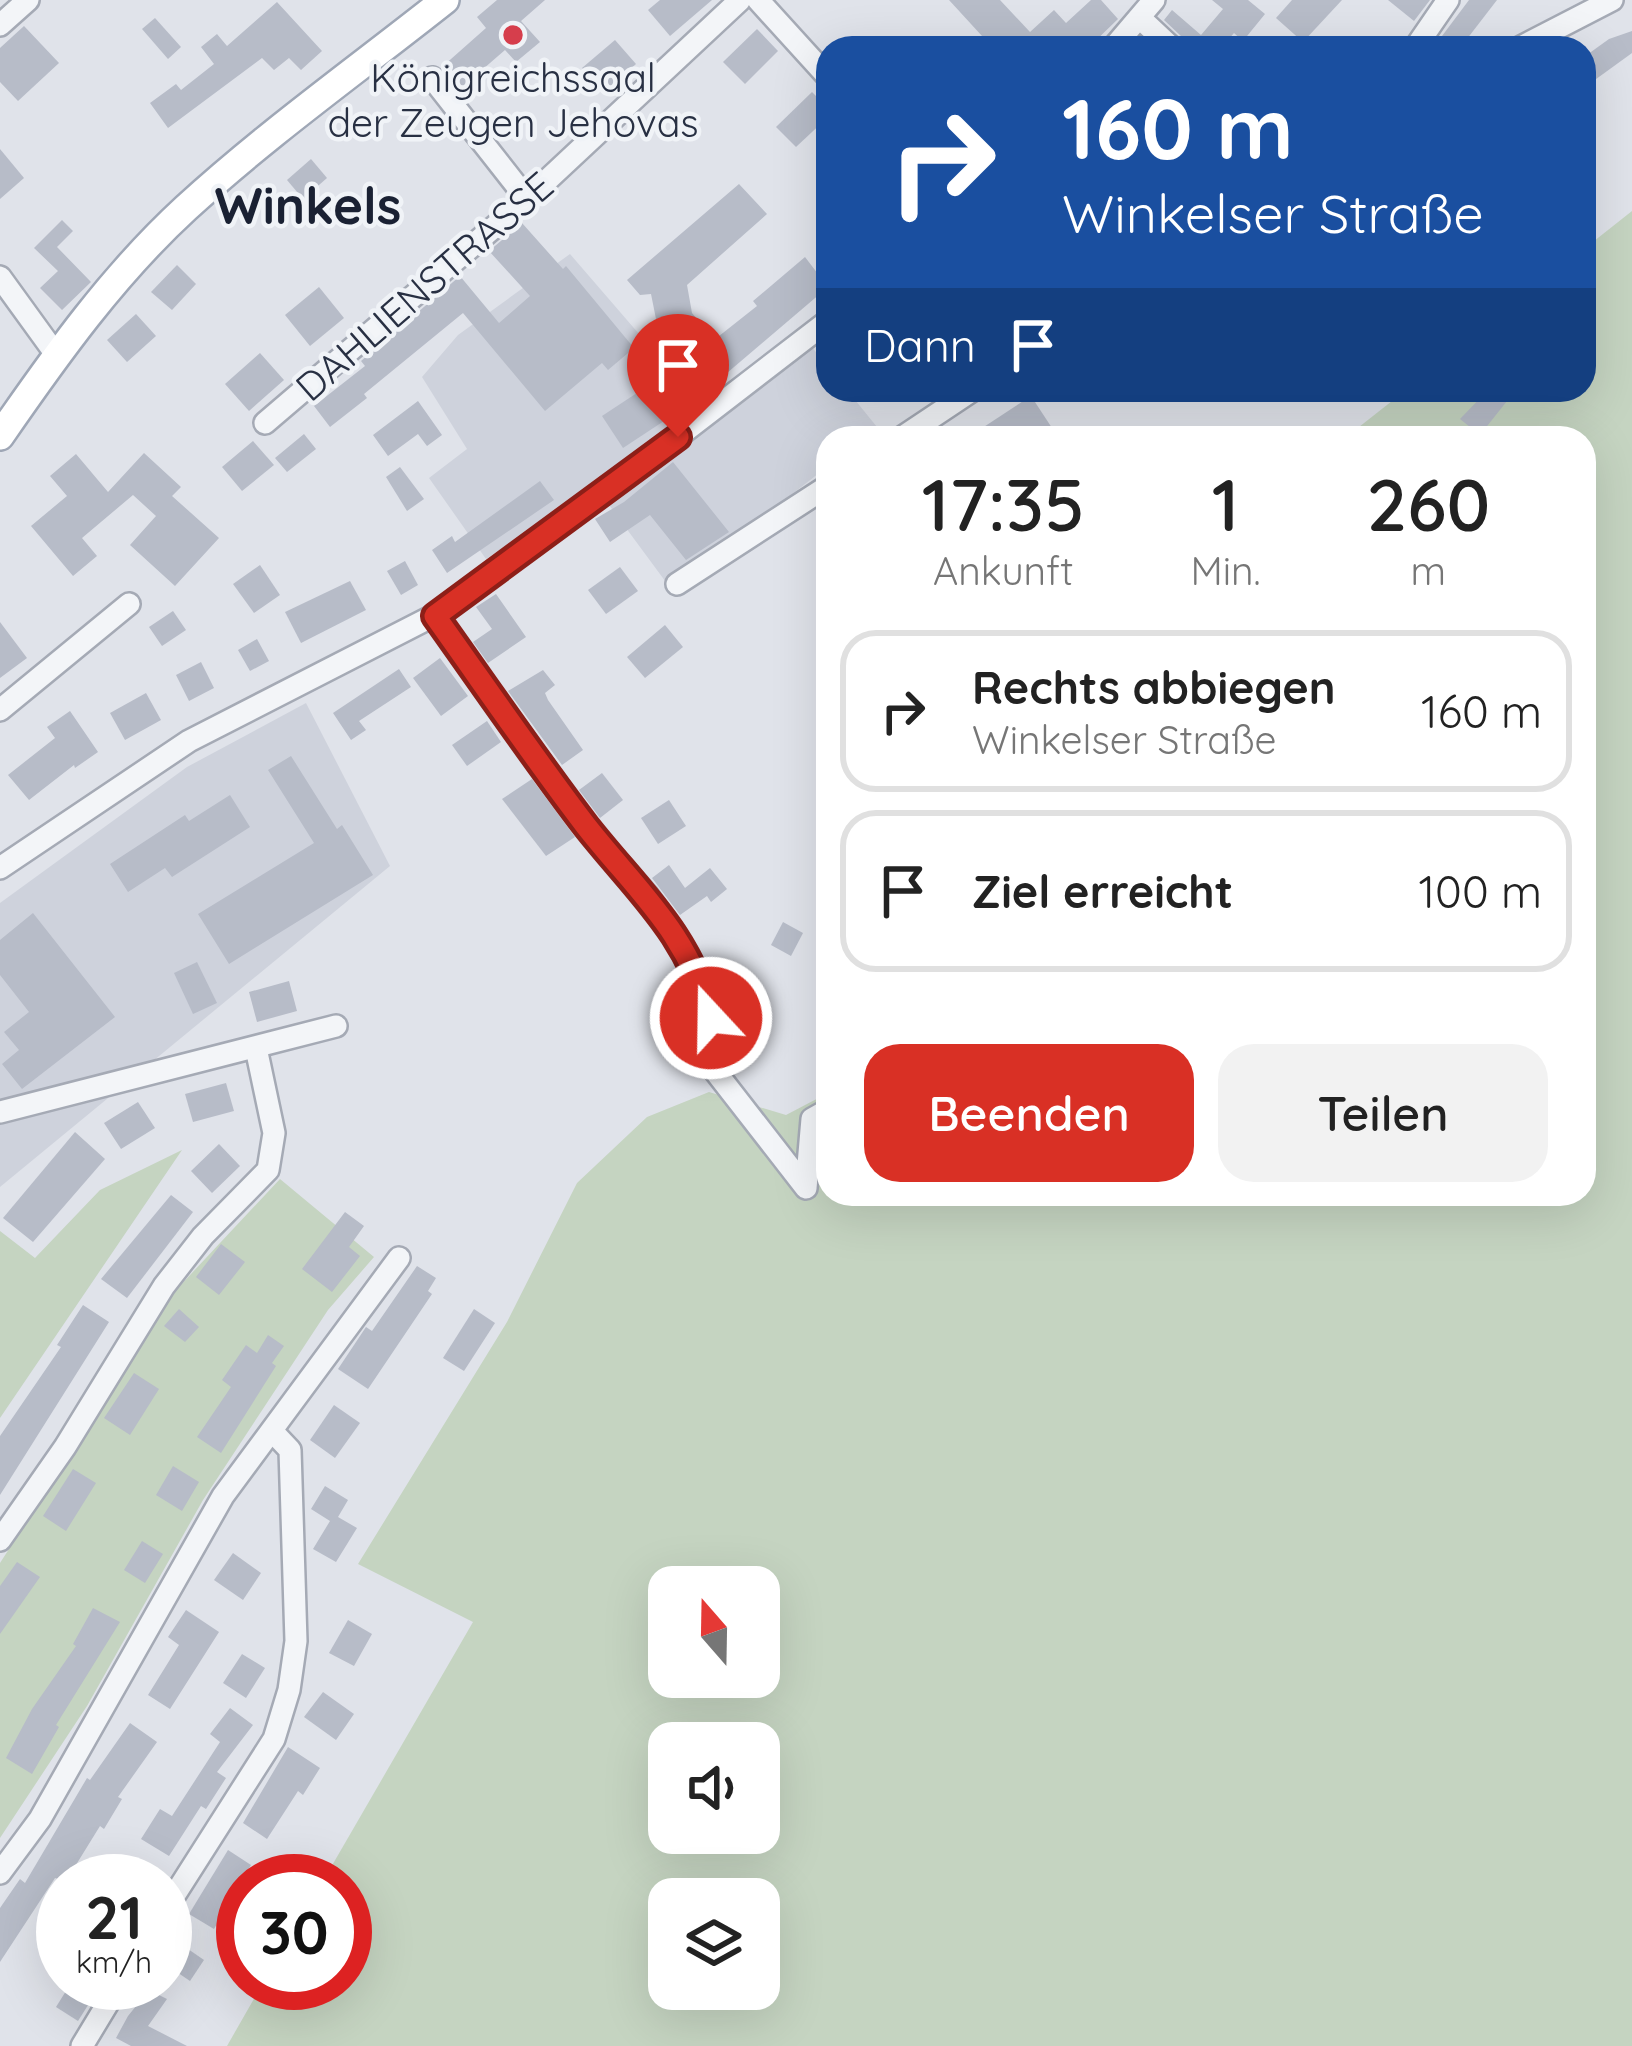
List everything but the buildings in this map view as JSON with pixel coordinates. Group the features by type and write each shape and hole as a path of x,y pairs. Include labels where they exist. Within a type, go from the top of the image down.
{"main road":[{"path":"0,436 55,353 124,271 184,210 445,0"}],"street":[{"path":"0,25 28,0"},
{"name":"DAHLIENSTRASSE","path":"265,423 527,199 740,0"},
{"path":"758,0 816,64"},
{"path":"1423,36 1448,0"},
{"path":"1542,36 1612,0"},
{"path":"1123,36 1147,9 1164,36"},
{"path":"432,78 527,199"},
{"path":"0,277 55,353"},
{"path":"2,858 189,741 435,616 816,330"},
{"path":"919,426 955,402"},
{"path":"677,584 816,494"},
{"path":"0,710 129,604"},
{"path":"435,616 589,829 674,932 710,1012 715,1072 806,1188 812,1119 816,1117"},
{"path":"0,1112 336,1026"},
{"path":"0,1540 65,1447 164,1286 203,1236 268,1170 274,1133 256,1048"},
{"path":"0,1873 40,1819 223,1496 399,1258"},
{"path":"192,1868 274,1739 290,1690 296,1641 290,1450 272,1431"},
{"path":"82,2046 104,2010"}],"shaded area":[{"path":"570,254 715,422 811,346 816,352 816,402 857,402 876,426 816,426 816,475 671,589 595,486 486,559 429,478 467,449 422,377 458,335"},
{"path":"306,703 390,866 0,1187 0,903 187,767"}],"green space":[{"path":"1632,211 1632,2046 227,2046 248,2010 372,2010 372,1854 339,1854 473,1622 358,1564 507,1322 577,1183 647,1117 709,1092 786,1115 816,1099 816,1206 1596,1206 1596,426 1360,426 1391,402 1596,402 1596,240"},
{"path":"182,1150 0,1418 0,1231 35,1258 100,1190"},
{"path":"280,1179 374,1257 328,1310 203,1500 87,1706 0,1838 0,1563 176,1290"}],"place":[{"name":"Königreichssaal der Zeugen Jehovas","path":"513,35"}],"district":[{"name":"Winkels","path":"308,205"}],"route":[{"path":"678,437 435,616 589,829 674,932 711,1018"}]}
